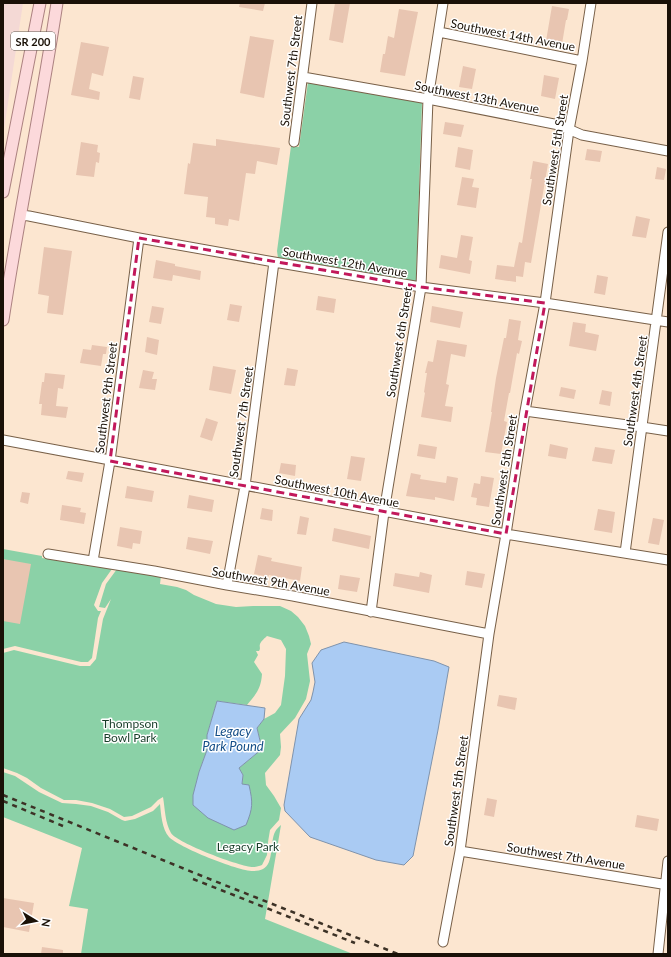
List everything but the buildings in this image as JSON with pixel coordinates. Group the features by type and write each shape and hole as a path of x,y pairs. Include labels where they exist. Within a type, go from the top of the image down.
{"main road":[{"name":"SR 200","path":"3,192 40,3"},
{"name":"SR 200","path":"3,320 10,271 57,3"}],"street":[{"name":"Southwest 7th Street","path":"294,142 312,3"},
{"name":"Southwest 6th Street","path":"372,612 384,512 421,287 428,99 443,3"},
{"name":"Southwest 5th Street","path":"443,942 460,851 489,634 525,411 545,303 569,130 591,3"},
{"name":"Southwest 14th Avenue","path":"439,32 582,61"},
{"name":"Southwest 13th Avenue","path":"303,77 428,99 559,125 582,135 668,151"},
{"name":"Southwest 12th Avenue","path":"20,215 139,238 421,287 545,303 668,322"},
{"name":"Southwest 4th Street","path":"626,553 668,232"},
{"name":"Southwest 9th Street","path":"93,561 110,461 139,238"},
{"name":"Southwest 7th Street","path":"227,585 244,486 274,262"},
{"path":"525,411 668,431"},
{"name":"Southwest 10th Avenue","path":"3,440 384,512 506,534 668,560"},
{"name":"Southwest 9th Avenue","path":"48,554 154,570 489,634"},
{"name":"Southwest 7th Avenue","path":"460,851 666,884"},
{"path":"658,954 668,861"}],"highlighted area":[{"path":"139,238 421,287 545,303 506,534 110,461"}],"shaded area":[{"path":"3,3 23,3 3,136"}],"green space":[{"path":"308,82 422,103 416,282 278,258 277,251 291,146 299,147"},
{"path":"3,549 42,556 42,558 112,569 102,583 94,605 98,611 101,611 98,618 92,658 88,662 81,662 15,646 3,649"},
{"name":"Thompson Bowl Park","path":"117,569 161,576 160,584 186,590 216,604 236,607 280,606 291,611 305,626 311,644 307,654 310,681 306,699 295,718 280,734 280,755 265,773 266,785 281,808 279,820 270,830 267,855 262,865 253,867 236,863 196,848 176,837 171,833 168,825 163,797 151,807 132,816 124,817 110,809 92,803 76,800 64,800 41,788 27,778 3,768 3,653 14,650 80,666 90,666 96,659 103,619 111,599 105,608 99,607 106,584","holes":["267,636 281,640 286,649 285,676 281,705 275,713 264,719 257,728 262,749 239,768 243,775 242,784 199,772 207,750 207,735 217,701 247,705 258,691 262,674 254,662 258,655 256,651 259,651 262,641"]},
{"path":"3,772 15,776 39,792 62,803 91,806 108,812 125,821 135,819 153,811 160,804 162,821 169,837 184,847 236,868 254,871 263,869 269,862 274,836 276,830 281,825 265,919 353,954 81,954 88,909 69,906 82,848 3,817"}],"water":[{"path":"344,642 434,661 449,667 413,856 404,865 376,860 310,837 285,811 284,805 299,719 311,700 315,682 312,663 321,650"},
{"name":"Legacy Park Pound","path":"217,701 265,708 264,719 257,728 262,749 239,768 243,775 242,784 249,785 252,801 250,814 246,825 234,830 208,818 193,805 193,795 207,750 207,735"}],"railway":[{"path":"3,795 398,954"},
{"path":"3,801 63,826"},
{"path":"193,879 355,943"}],"park label":[{"name":"Legacy Park","path":"248,846"}]}
